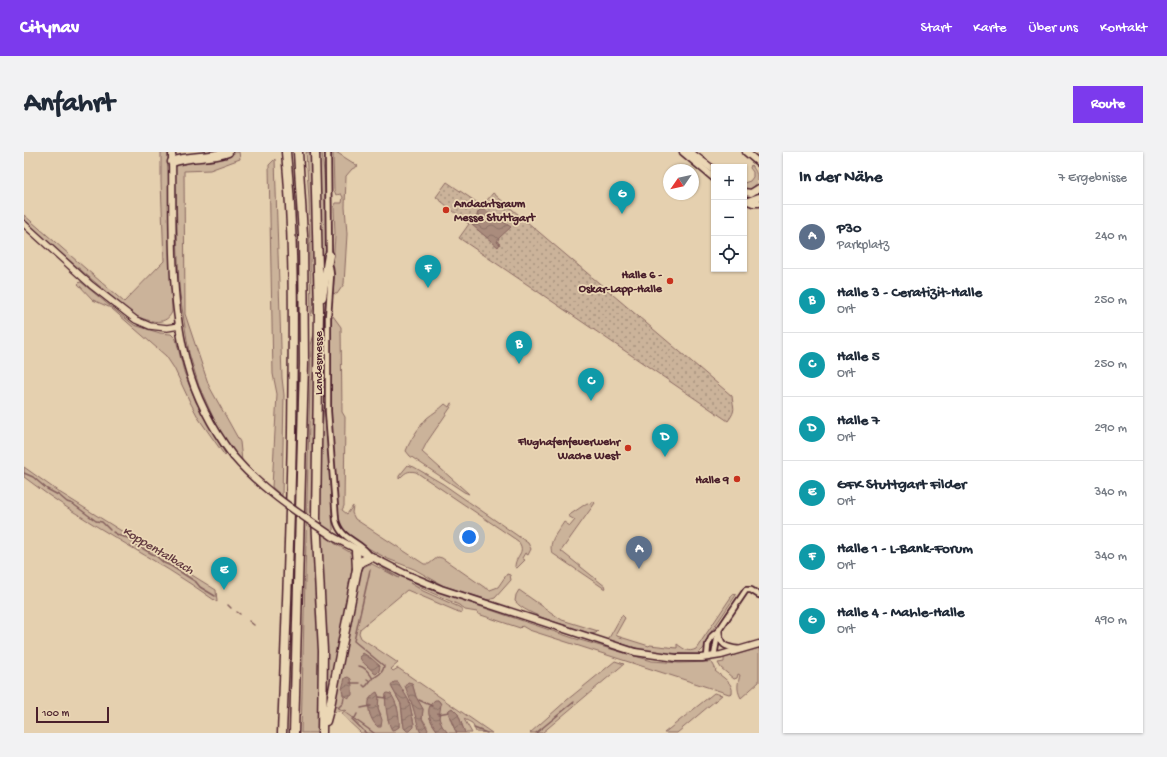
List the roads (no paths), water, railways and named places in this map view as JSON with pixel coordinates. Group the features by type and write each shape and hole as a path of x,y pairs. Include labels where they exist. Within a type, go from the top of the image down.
{"highway":[{"path":"178,152 192,158"},
{"path":"172,162 228,152"},
{"path":"282,733 290,503 294,319 292,223 286,152"},
{"path":"294,733 304,364 303,235 298,152"},
{"path":"315,152 319,309 316,518 323,657 322,732"},
{"path":"319,309 326,281 329,255"},
{"path":"356,550 357,569"},
{"path":"322,732 330,706 357,569 360,562 371,557"}],"main road":[{"path":"172,152 174,261 179,326 187,365 198,397 215,431 245,470 270,492 335,538 403,573 441,589 623,649 670,658 710,657 759,644"},
{"path":"683,152 711,175"},
{"path":"690,152 711,168"},
{"path":"746,152 759,163"},
{"path":"747,192 751,193 759,188"},
{"path":"747,201 759,198"},
{"path":"747,201 759,203"}],"street":[{"name":"Landesmesse","path":"328,152 329,255 331,275 328,317 328,411 336,520 337,526 345,537 366,550 371,557"},
{"path":"24,224 91,285 136,320 150,326 160,328 179,326"},
{"path":"710,657 708,645 712,636 719,630 746,590 751,590 759,595"},
{"path":"710,657 719,630"},
{"path":"719,630 720,639 723,644 728,648 739,649"}],"water":[{"path":"481,209 484,209 511,227 499,238 497,242 500,244 498,247 472,225 473,224 471,222 476,219 478,212"},
{"path":"363,653 380,666 379,671 376,674 361,659 360,657"},
{"path":"348,677 351,679 352,695 348,698 343,695 342,689 345,678"},
{"path":"394,682 398,682 409,701 414,724 414,727 410,731 407,731 404,728 401,704 391,686"},
{"path":"408,682 412,683 416,697 423,709 422,719 428,730 426,733 421,733 419,729 405,686"},
{"path":"377,692 379,697 378,708 382,720 381,727 378,727 375,724 369,709 370,699"},
{"path":"387,693 391,694 398,714 399,727 392,730 386,707"},
{"path":"435,700 438,700 441,704 439,718 442,726 448,733 439,733 431,721 429,708"},
{"path":"452,708 458,714 465,733 457,733 455,730 448,712"}],"waterway":[{"name":"Koppentalbach","path":"24,473 33,477 47,489 60,496 67,502 73,504 96,521 102,522 110,530"},
{"name":"Koppentalbach","path":"113,532 128,538 133,543 156,556 164,563 196,582 200,587 215,596"},
{"path":"363,685 365,687 372,679 381,673 384,666 354,641 370,570"},
{"name":"Koppentalbach","path":"228,605 231,608"},
{"name":"Koppentalbach","path":"249,621 254,625"},
{"path":"358,666 367,670 373,679"},
{"path":"350,683 360,683"},
{"path":"338,708 343,703 344,697"},
{"path":"379,697 386,698"},
{"path":"419,700 432,706"},
{"path":"536,733 574,702"},
{"name":"Koppentalbach","path":"336,706 340,709"},
{"path":"361,708 371,706"},
{"path":"438,713 449,712"},
{"name":"Koppentalbach","path":"346,713 374,733"},
{"name":"Koppentalbach","path":"353,718 355,718 357,714"},
{"name":"Koppentalbach","path":"352,719 366,733"},
{"path":"474,728 487,733"}],"place":[{"name":"Andachtsraum Messe Stuttgart","path":"446,210"},
{"name":"Halle 4 - Mahle-Halle","path":"622,214"},
{"name":"Halle 6 - Oskar-Lapp-Halle","path":"670,281"},
{"name":"Halle 1 - L-Bank-Forum","path":"428,288"},
{"name":"Halle 3 - Ceratizit-Halle","path":"519,364"},
{"name":"Halle 5","path":"591,401"},
{"name":"Flughafenfeuerwehr Wache West","path":"628,448"},
{"name":"Halle 7","path":"665,457"},
{"name":"Halle 9","path":"737,479"},
{"name":"P30","path":"639,569"},
{"name":"GFK Stuttgart Filder","path":"224,590"}]}
